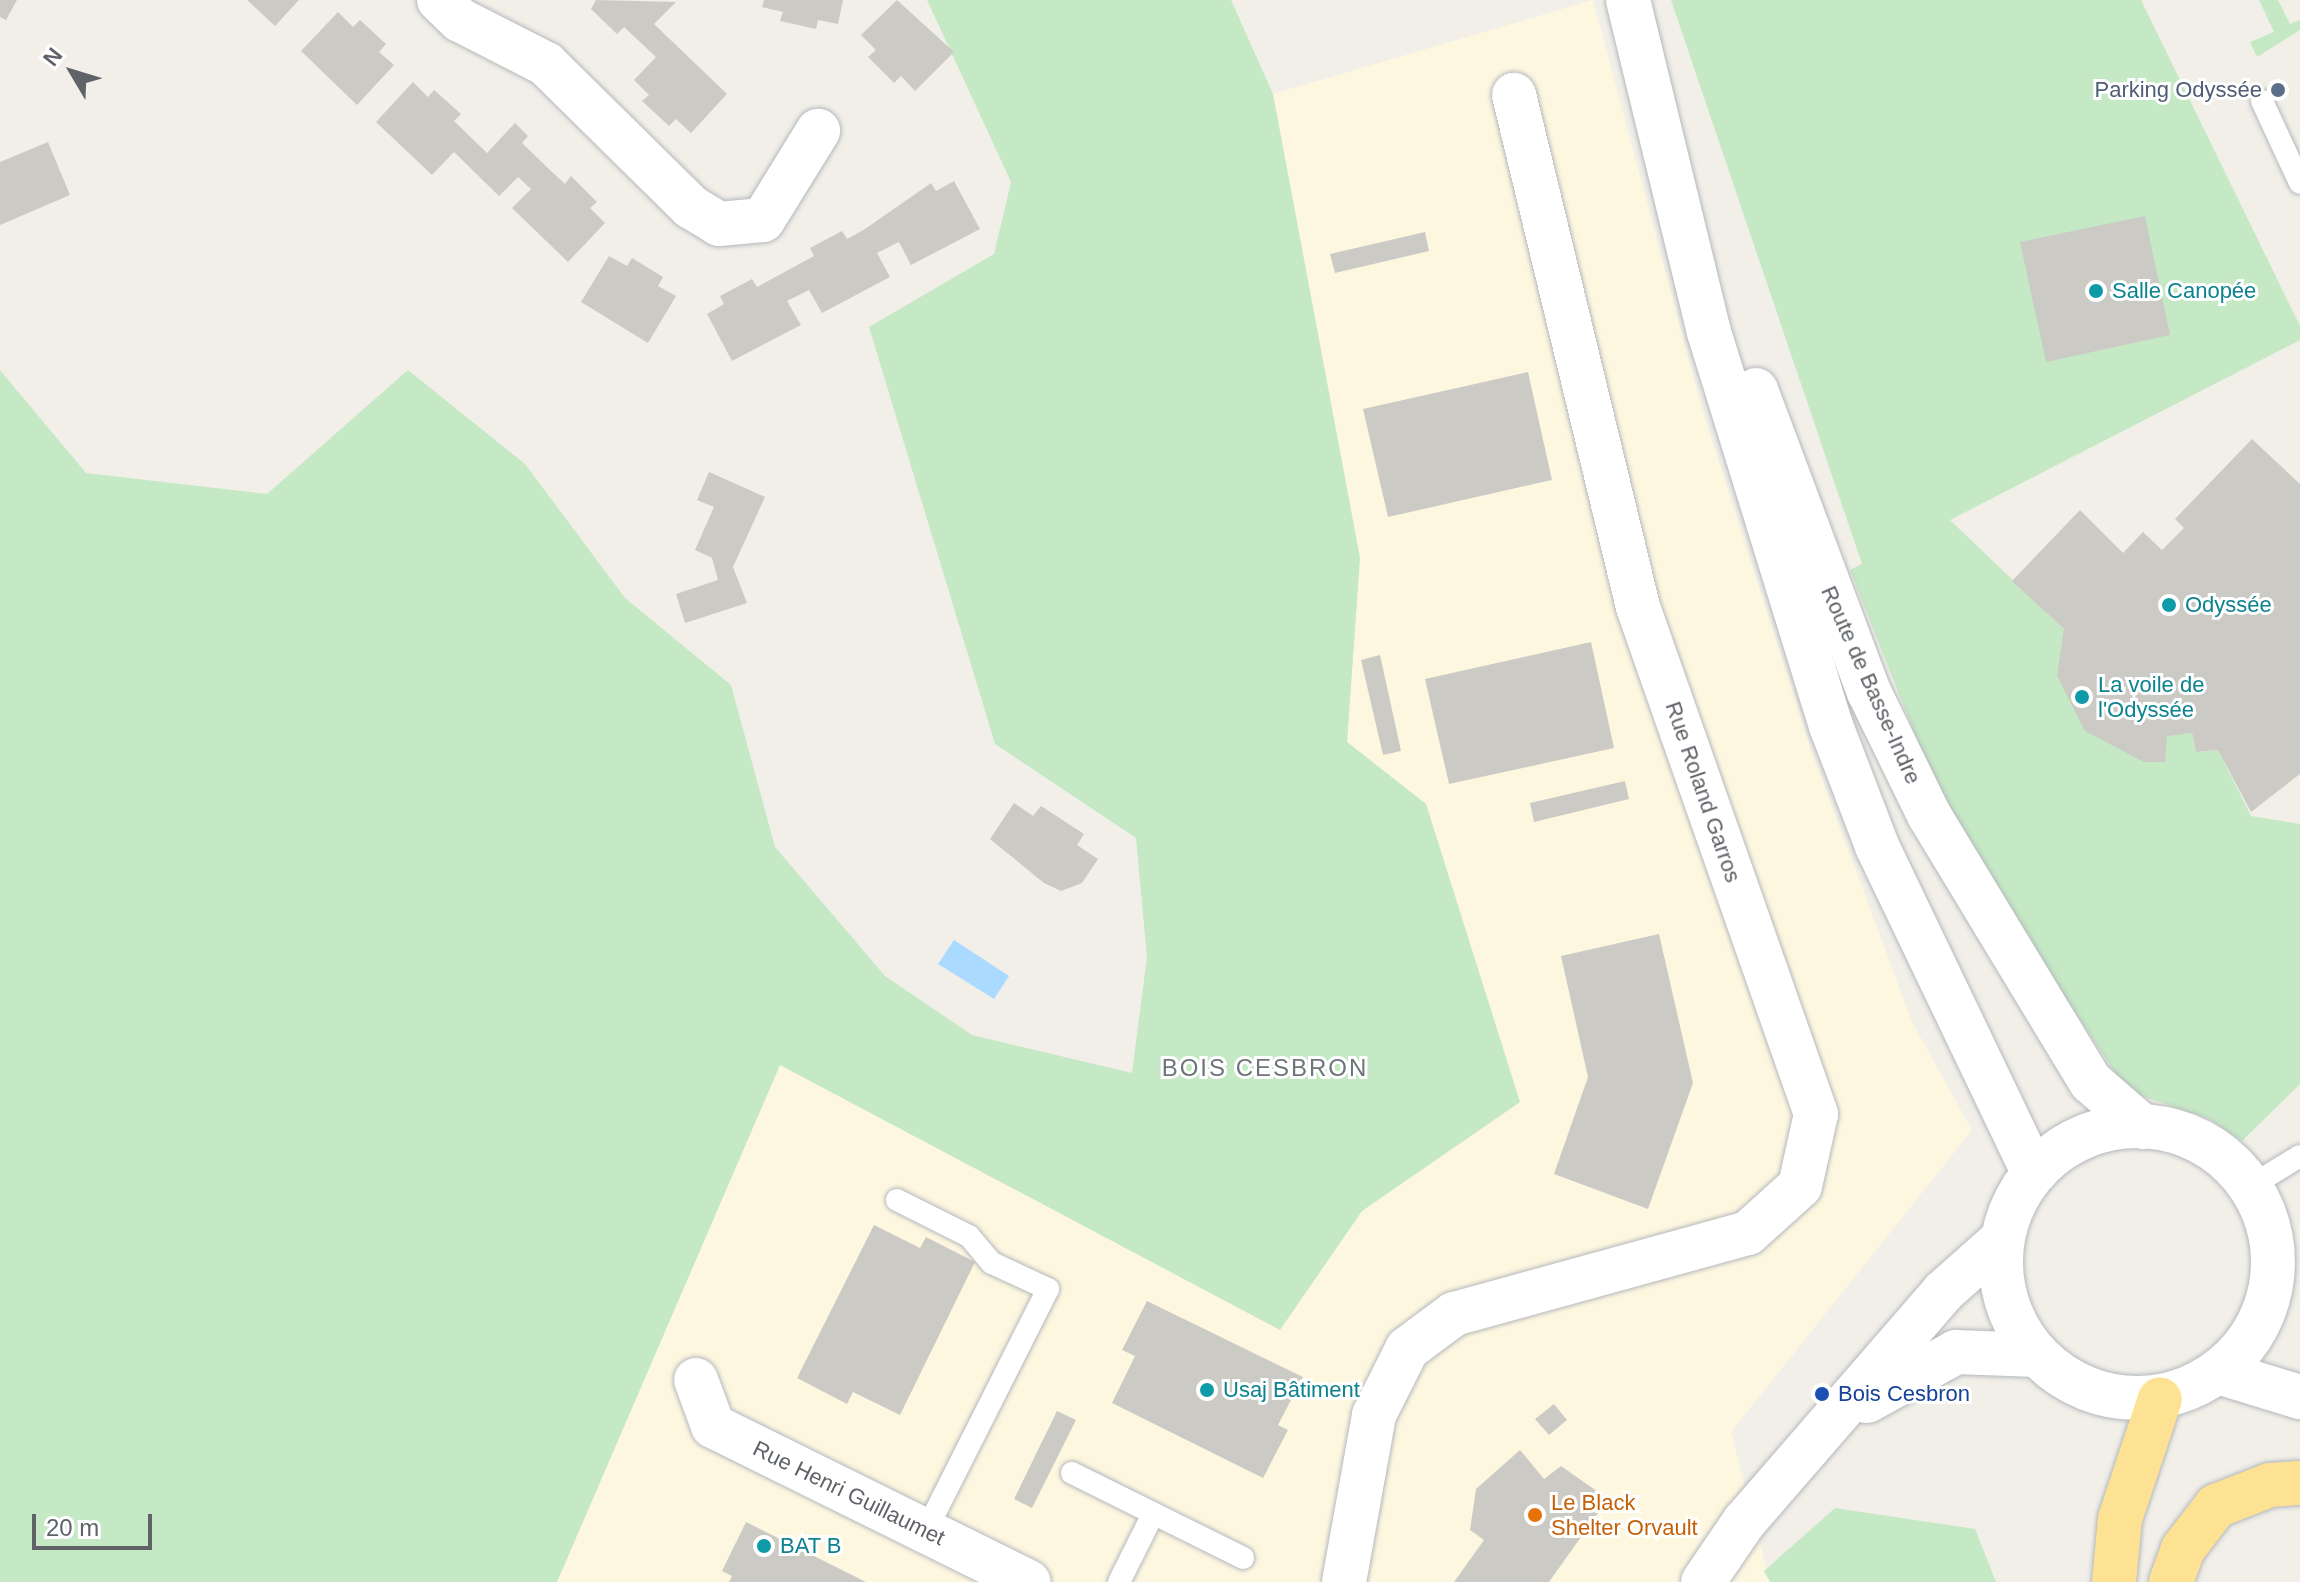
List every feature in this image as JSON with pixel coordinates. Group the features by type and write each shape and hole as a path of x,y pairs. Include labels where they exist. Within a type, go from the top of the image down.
{"highway":[{"path":"2114,1582 2120,1519 2160,1399"},
{"path":"2171,1582 2183,1549 2216,1506 2270,1485 2300,1483"}],"street":[{"path":"439,0 460,20 546,64 691,207 719,224 763,220 818,131"},
{"name":"Route de Basse-Indre","path":"1628,0 1681,198 1709,332 1831,726 1877,846 2033,1172"},
{"name":"Rue Roland Garros","path":"1344,1582 1374,1415 1407,1349 1454,1314 1748,1233 1800,1186 1816,1114 1638,607 1514,95"},
{"name":"Route de Basse-Indre","path":"1681,198 1863,678 1929,815 2091,1082 2143,1127"},
{"path":"1703,1582 1744,1522 1943,1292 1997,1244 2033,1172 2077,1140 2143,1127 2200,1141 2251,1186 2267,1214 2288,1291 2218,1372 2160,1399 2106,1398 2070,1383 2037,1355 2010,1313 1997,1244"},
{"path":"1822,1432 1908,1373 1956,1352 2037,1355"},
{"path":"2218,1372 2300,1397"},
{"name":"Rue Henri Guillaumet","path":"696,1380 713,1426 926,1531 1009,1578"}],"lane":[{"path":"2262,101 2300,183"},
{"path":"2251,1186 2300,1156"},
{"path":"897,1200 969,1236 992,1263 1048,1289 926,1531"},
{"path":"1072,1473 1243,1558"},
{"path":"1119,1582 1153,1514"}],"shaded area":[{"path":"1593,0 1702,409 1813,755 1912,1022 1972,1130 1731,1432 1770,1582 557,1582 780,1065 1280,1329 1362,1211 1520,1102 1426,804 1347,742 1360,558 1273,94"}],"green space":[{"path":"927,0 1231,0 1273,94 1360,558 1347,742 1426,804 1520,1102 1362,1211 1280,1330 780,1065 557,1582 0,1582 0,370 86,473 267,494 408,370 525,464 625,598 731,685 775,847 885,976 972,1035 1132,1073 1147,957 1136,838 995,744 869,327 994,254 1011,182"},
{"path":"1671,0 2141,0 2300,326 2300,340 1950,520 2091,655 2158,735 2192,733 2196,752 2218,750 2251,816 2300,824 2300,1084 2242,1141 2208,1118 2133,1093 2117,1076 2003,902 1928,767 1850,570 1862,564"},
{"path":"2259,0 2278,0 2290,24 2300,20 2300,30 2257,57 2250,42 2274,32"},
{"path":"1835,1508 1975,1529 1996,1582 1770,1582 1764,1571"}],"water":[{"path":"954,940 1009,976 994,999 938,964"}],"building":[{"path":"0,0 17,0 6,20 0,17"},
{"path":"247,0 299,0 275,26"},
{"path":"596,0 676,2 654,24 727,94 691,133 676,119 669,126 642,101 649,95 634,80 656,57 624,27 617,34 591,9"},
{"path":"764,0 843,0 838,24 818,20 816,29 780,21 783,12 762,7"},
{"path":"897,0 954,52 915,91 901,76 894,83 868,57 876,50 861,35"},
{"path":"338,12 353,27 360,20 386,44 379,52 394,65 357,105 301,51"},
{"path":"413,82 428,97 434,90 461,114 454,121 487,153 515,123 528,136 522,143 565,184 571,176 597,202 590,208 605,223 568,262 512,208 531,189 518,177 499,196 454,152 432,175 376,122"},
{"path":"48,142 70,195 0,225 0,162"},
{"path":"954,181 980,229 911,265 899,242 877,253 890,277 822,313 809,290 787,301 801,325 732,361 707,314 724,304 720,296 752,279 757,287 814,256 810,248 842,231 847,239 931,183 936,191"},
{"name":"Salle Canopée","path":"2145,216 2170,335 2046,362 2020,242"},
{"path":"1425,232 1429,251 1335,273 1330,254"},
{"path":"609,256 627,266 632,258 663,277 658,286 676,296 648,343 581,302"},
{"path":"1528,372 1552,480 1388,517 1363,409"},
{"name":"Odyssée","path":"2252,439 2300,484 2300,774 2251,812 2218,750 2196,752 2192,733 2167,736 2165,762 2144,762 2085,731 2057,676 2064,629 2012,581 2080,510 2123,553 2143,532 2162,550 2184,528 2175,519"},
{"path":"709,472 765,497 733,567 747,603 685,623 676,594 718,580 712,558 695,550 714,507 697,500"},
{"path":"1591,642 1614,748 1449,784 1425,679"},
{"path":"1380,655 1401,751 1383,755 1361,660"},
{"path":"1625,781 1629,799 1534,822 1530,803"},
{"path":"1014,803 1033,816 1041,806 1084,834 1077,845 1098,859 1082,883 1061,891 1044,883 990,839"},
{"path":"1659,934 1693,1083 1648,1209 1554,1174 1588,1077 1561,956"},
{"path":"874,1225 920,1248 926,1237 975,1262 900,1415 853,1392 847,1404 797,1378"},
{"name":"Usaj Bâtiment","path":"1147,1301 1303,1377 1278,1425 1288,1430 1263,1478 1112,1403 1135,1356 1122,1350"},
{"path":"1554,1404 1567,1420 1549,1435 1535,1419"},
{"path":"1057,1411 1076,1420 1032,1508 1014,1499"},
{"name":"Le Black Shelter Orvault","path":"1520,1450 1544,1479 1561,1466 1608,1499 1549,1582 1454,1582 1484,1540 1470,1530 1476,1489"},
{"name":"BAT B","path":"746,1522 866,1582 729,1582 732,1576 722,1571"}],"place":[{"name":"Parking Odyssée","path":"2278,90"},
{"name":"Salle Canopée","path":"2096,291"},
{"name":"Odyssée","path":"2169,605"},
{"name":"La voile de l'Odyssée","path":"2082,697"},
{"name":"Usaj Bâtiment","path":"1207,1390"},
{"name":"Bois Cesbron","path":"1822,1394"},
{"name":"Le Black Shelter Orvault","path":"1535,1515"},
{"name":"BAT B","path":"764,1546"}],"district":[{"name":"BOIS CESBRON","path":"1265,1068"}]}
